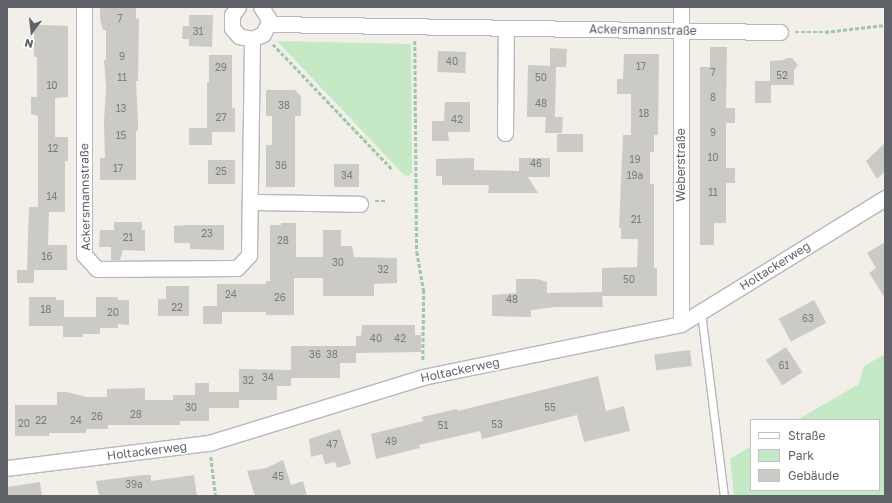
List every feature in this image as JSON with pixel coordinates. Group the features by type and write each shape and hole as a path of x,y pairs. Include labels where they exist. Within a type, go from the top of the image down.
{"street":[{"name":"Ackersmannstraße","path":"84,7 84,255 97,268 237,268 249,255 250,202 261,33 268,18 261,7"},
{"name":"Ackersmannstraße","path":"238,7 232,15 232,28 239,36 261,33 415,26 780,32"},
{"name":"Weberstraße","path":"681,7 681,324"},
{"path":"505,133 506,28"},
{"name":"Holtackerweg","path":"7,468 209,443 423,377 681,324 885,198"},
{"path":"250,202 360,204"}],"lane":[{"path":"702,312 724,496"}],"path":[{"path":"780,32 825,32 885,25"},
{"path":"415,26 417,252 424,290 423,377"},
{"path":"261,33 393,170"},
{"path":"209,443 216,496"}],"green space":[{"path":"277,41 411,44 412,173 409,176 404,175"},
{"path":"885,354 885,496 734,496 730,459 750,447 750,491 880,491 880,419 799,419 859,384 864,366"}],"building":[{"path":"100,7 136,7 136,19 139,18 138,81 136,81 138,131 136,131 136,180 100,180 100,158 105,158 104,122 106,87 104,60 106,60 106,30 103,30 100,19"},
{"path":"189,15 213,15 212,47 189,46 189,39 182,39 183,26 189,26"},
{"path":"34,26 68,26 68,97 55,98 55,137 68,137 68,161 65,161 65,212 49,212 48,245 67,245 67,270 34,270 34,283 17,283 17,270 27,270 29,207 38,207 38,116 31,114 31,97 37,97 37,57 34,57"},
{"path":"710,47 727,47 726,108 735,108 735,123 726,123 726,168 735,168 735,183 726,183 726,223 714,223 714,245 700,245 700,67 710,67"},
{"path":"550,48 567,49 566,67 556,67 555,117 563,117 562,133 545,133 546,117 527,117 528,65 550,66"},
{"path":"438,51 466,52 465,73 437,72"},
{"path":"624,54 659,54 658,135 654,135 654,152 650,152 650,184 654,184 654,268 657,268 657,296 602,296 603,307 556,307 531,310 531,317 492,316 492,295 516,293 516,279 537,279 547,282 547,293 602,292 602,268 637,267 638,239 621,239 621,228 619,228 623,135 631,135 631,94 617,94 617,79 623,79"},
{"path":"209,55 232,55 232,108 235,108 235,132 212,132 212,145 189,145 189,128 207,128 207,82 209,82"},
{"path":"786,58 792,58 798,65 794,70 794,85 771,85 771,103 755,103 755,81 770,81 770,61 784,60"},
{"path":"266,90 295,90 301,96 301,116 295,116 295,187 266,187 266,145 272,145 272,116 266,116"},
{"path":"445,102 470,102 470,132 448,132 449,141 432,141 432,121 444,121"},
{"path":"557,134 583,134 583,152 557,152"},
{"path":"885,143 885,171 877,179 866,161"},
{"path":"474,158 474,170 519,171 519,158 550,158 550,177 528,177 538,193 488,193 489,185 442,185 442,176 436,176 436,159"},
{"path":"208,160 235,160 235,184 208,184"},
{"path":"334,164 359,164 359,187 334,187"},
{"path":"114,222 142,222 142,230 145,230 145,251 123,250 120,260 111,260 111,247 99,247 100,230 114,230"},
{"path":"281,223 296,223 296,257 323,257 323,230 341,230 341,246 352,246 354,257 397,258 397,283 374,284 374,296 323,296 323,278 294,278 294,315 266,315 266,312 222,312 222,324 203,324 203,306 217,306 217,284 266,284 266,281 270,281 270,225 281,225"},
{"path":"224,225 224,250 190,249 190,243 174,243 174,226"},
{"path":"885,242 885,298 869,273 876,268 867,253"},
{"path":"166,286 189,286 189,316 158,316 158,299 166,299"},
{"path":"29,297 56,297 56,300 64,300 64,317 96,317 96,297 118,297 118,300 129,300 129,325 118,324 118,328 100,328 100,334 83,334 83,337 63,337 63,326 29,326"},
{"path":"814,300 826,323 791,342 779,319"},
{"path":"362,325 415,325 415,335 421,335 421,352 356,353 356,363 340,363 340,378 291,378 291,386 277,386 277,400 239,400 239,408 209,408 209,421 180,421 180,425 108,425 108,429 86,429 86,433 49,433 49,436 15,436 15,405 57,405 57,392 67,392 86,397 107,397 107,389 145,388 145,400 173,400 173,395 195,395 195,383 209,383 209,392 239,392 239,369 291,370 291,346 356,346 356,336 361,336"},
{"path":"786,347 802,372 782,385 766,360"},
{"path":"690,350 692,366 656,370 654,354"},
{"path":"598,376 606,411 624,406 630,431 584,442 577,415 482,439 480,431 419,445 420,448 376,459 371,434 423,421 422,417 457,409 458,411"},
{"path":"340,429 351,464 337,468 335,462 325,464 322,454 311,457 309,439"},
{"path":"283,460 291,485 303,481 307,496 255,496 247,471 266,468"},
{"path":"151,475 151,481 194,475 197,496 99,496 96,481"},
{"path":"40,482 42,496 7,496 7,487"}]}
